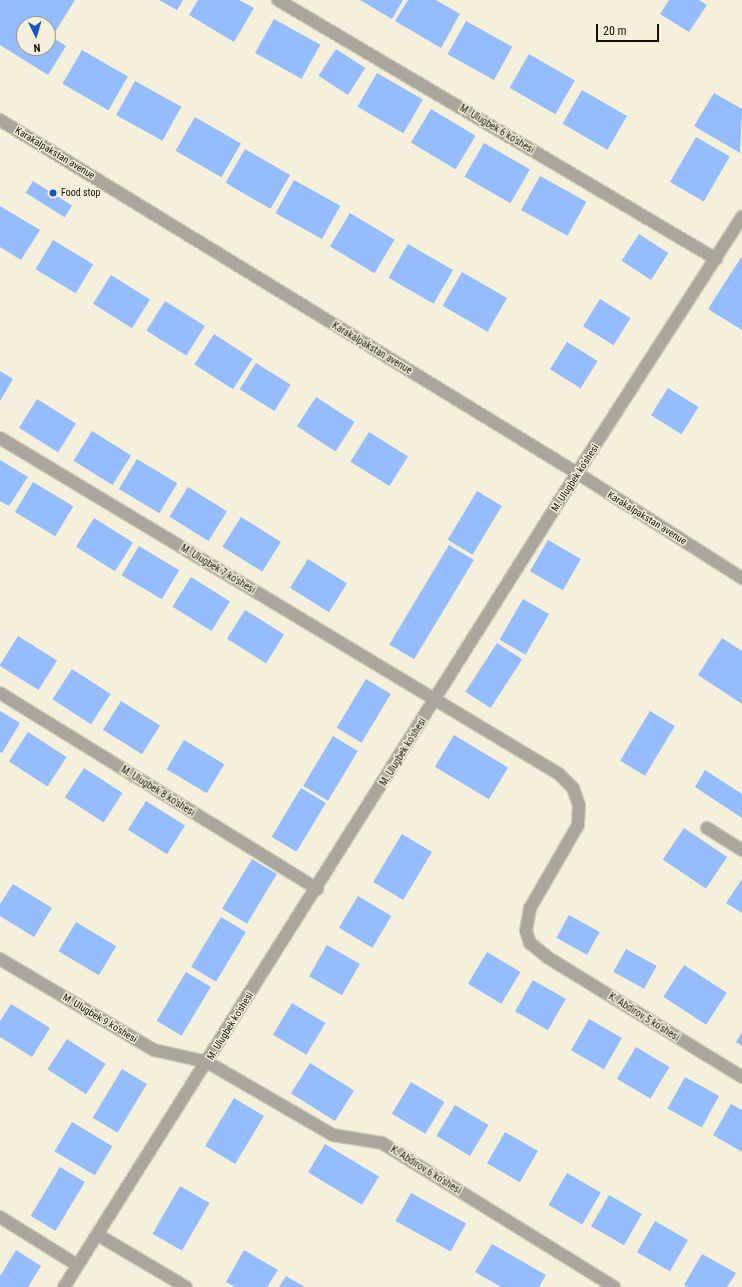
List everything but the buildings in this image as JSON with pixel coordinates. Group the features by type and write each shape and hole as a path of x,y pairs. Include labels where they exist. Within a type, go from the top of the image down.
{"street":[{"name":"M. Ulugbek 6 ko'shesi","path":"278,0 716,259"},
{"name":"Karakalpakstan avenue","path":"0,120 577,473 742,578"},
{"name":"M. Ulugbek ko'shesi","path":"64,1287 317,889 577,473 742,217"},
{"name":"M. Ulugbek 7 ko'shesi","path":"0,438 559,774 573,788 579,805 578,825 530,908 527,917 526,931 530,943 547,957"},
{"name":"M. Ulugbek 8 ko'shesi","path":"0,694 317,889"},
{"path":"707,828 742,850"},
{"name":"K. Abdirov 5 ko'shesi","path":"547,957 742,1077"},
{"name":"M. Ulugbek 9 ko'shesi","path":"0,959 154,1050 207,1062"},
{"name":"K. Abdirov 6 ko'shesi","path":"207,1062 333,1135 382,1143 614,1287"},
{"path":"0,1218 77,1265"},
{"path":"98,1234 186,1287"}],"place":[{"name":"Food stop","path":"53,193"}]}
